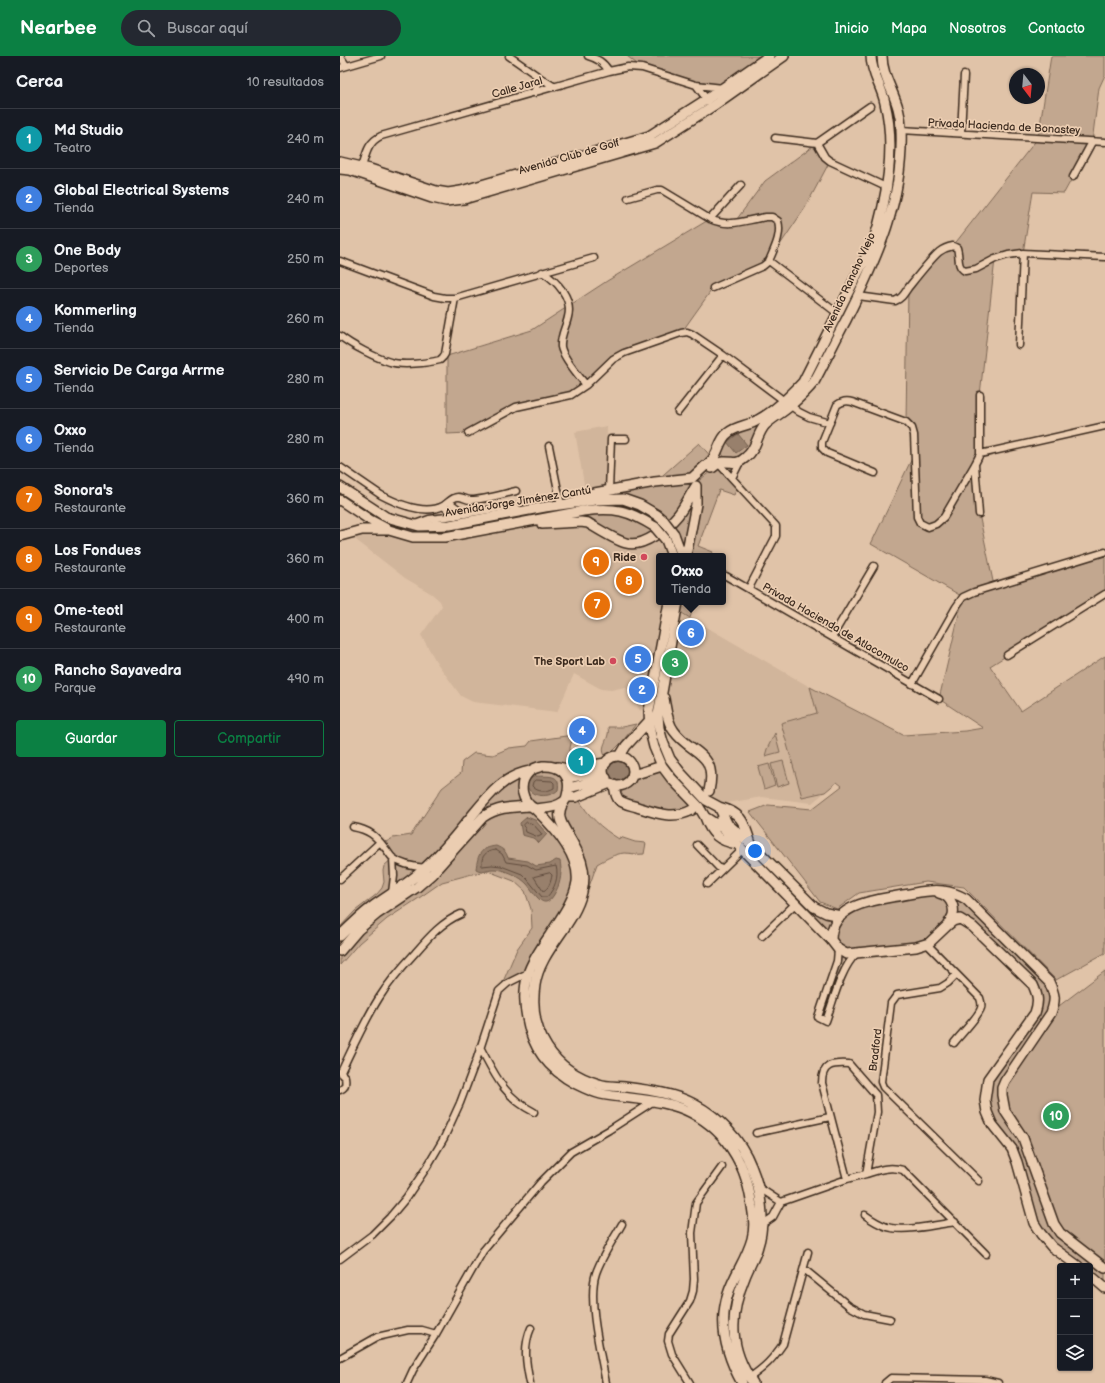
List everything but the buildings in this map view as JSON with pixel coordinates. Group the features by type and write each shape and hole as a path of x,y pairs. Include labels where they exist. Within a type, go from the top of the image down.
{"street":[{"path":"340,56 343,67 381,56"},
{"path":"509,56 555,87"},
{"path":"588,56 599,59 609,71"},
{"name":"Avenida Club de Golf","path":"728,90 769,56"},
{"name":"Avenida Club de Golf","path":"340,162 351,167 367,170 436,191 462,195 656,133 710,102 784,56"},
{"name":"Avenida Rancho Viejo","path":"687,553 696,504 721,440 726,433 754,422 788,403 807,390 814,382 858,296 860,280 878,227 886,187 890,149 889,122 885,101 872,66 871,56"},
{"name":"Avenida Rancho Viejo","path":"740,462 752,451 761,430 788,403 803,382 837,313 860,280 884,236 895,200 901,150 901,120 899,109 883,69 882,56"},
{"name":"Calle Jaral","path":"367,170 370,144 381,136 609,71 628,67 642,68 696,85 728,90"},
{"path":"961,133 964,75"},
{"path":"534,93 539,77"},
{"path":"696,85 710,102"},
{"path":"775,138 817,143 870,106"},
{"path":"889,122 893,118 897,117 901,120"},
{"name":"Privada Hacienda de Bonastey","path":"901,130 1105,142"},
{"name":"Privada Hacienda de Bonastey","path":"1073,177 1092,142"},
{"path":"817,143 824,157 830,161 886,187"},
{"name":"Avenida Club de Golf","path":"340,169 351,167"},
{"path":"710,219 742,186"},
{"path":"628,198 662,190 718,223 726,224 766,217 772,218 778,222 780,228 779,235 769,262 713,288"},
{"path":"858,296 895,301 899,299 939,252 953,246 957,248 960,268 965,271 976,269 995,259 1023,253 1105,257"},
{"path":"1019,345 1023,253"},
{"path":"340,261 434,296 454,298 594,258"},
{"path":"769,262 837,313"},
{"path":"542,272 554,280 567,300 569,316 562,337 561,346 566,357 586,385"},
{"path":"340,336 352,345 390,362 406,364 440,360 446,354 454,298"},
{"path":"832,323 842,327"},
{"path":"468,433 516,407 571,395 586,385 614,359 624,353 687,332 723,354 809,417 830,423"},
{"path":"678,412 723,354"},
{"path":"876,473 827,453 822,448 822,442 837,405 847,401 906,422 912,428 915,452 917,517 920,523 928,527 936,524 944,517 980,454 980,395"},
{"path":"741,426 748,429 754,435 756,442"},
{"path":"980,454 1105,426"},
{"path":"609,490 611,438 626,439"},
{"path":"549,446 560,500"},
{"path":"509,525 582,522 588,523 626,543 642,543 653,537 678,514 708,470 723,458 719,448"},
{"path":"545,507 560,500 655,482 740,462"},
{"path":"732,478 740,462"},
{"path":"975,464 979,514"},
{"path":"340,467 388,499 419,509 435,509 454,498 459,497 471,500 516,492"},
{"name":"Privada Hacienda de Atlacomulco","path":"708,470 732,478 776,526 776,536 749,588"},
{"name":"Avenida Jorge Jiménez Cantú","path":"340,487 386,517 419,526 450,525 545,507 596,500 623,499 640,505 664,521 670,537 680,553"},
{"name":"Avenida Jorge Jiménez Cantú","path":"340,500 370,520 389,530 413,537 444,537 583,511 612,509 623,510 656,527 670,537 672,553"},
{"path":"446,504 465,514"},
{"path":"446,504 455,516"},
{"path":"414,525 429,519 512,506 516,507 521,512"},
{"path":"340,536 362,530 389,530"},
{"name":"Privada Hacienda de Atlacomulco","path":"912,684 956,608 964,598 974,592 1105,552"},
{"name":"Privada Hacienda de Atlacomulco","path":"832,637 874,566"},
{"name":"Privada Hacienda de Atlacomulco","path":"726,576 939,699"},
{"path":"1007,655 1105,594"},
{"path":"668,605 650,704 650,731 654,747 662,766 671,778 701,802 719,807 737,815 746,829 751,844"},
{"path":"677,605 658,715 659,728 670,759 701,802 708,826 717,836 726,842 739,847"},
{"path":"340,951 358,930 377,914 417,887 432,874 483,817 492,811 502,808 532,808 557,805 569,787 594,777 608,776 621,785 626,784 633,775 632,764 625,757 620,756 610,758 608,776 618,799 625,803 659,814 677,815 686,813 701,802 711,779 709,768 705,759 699,752 673,731 668,721 662,692"},
{"path":"620,756 626,746 649,720"},
{"path":"340,936 372,907 410,882 426,868 483,801 507,780 519,773 543,766 557,767 563,772 569,787 559,813 560,822 583,863 585,881 582,895 575,911 532,973 508,983 498,991 460,1103 444,1138 427,1167 406,1198 390,1217 372,1235 340,1259"},
{"path":"633,775 662,766"},
{"path":"530,771 524,777 522,786 524,799 551,825 565,843 574,864 577,881 572,898 544,943 532,973 525,1003 527,1020 532,1037 541,1054 551,1067 566,1079 599,1094 654,1101 678,1107 696,1115 710,1125 725,1139 732,1149 745,1171 750,1188 755,1222 748,1252 728,1294 724,1315 724,1336 729,1358 748,1381"},
{"path":"569,787 594,777 608,776"},
{"path":"719,807 725,826 739,847 796,903 838,949 846,954 916,947 927,944 953,921 960,920 973,927 1033,985 1038,995 1036,1013 988,1079 985,1100 987,1112 992,1124 1012,1149 1034,1222 1041,1234 1052,1246 1074,1263"},
{"path":"705,817 725,826 751,844 814,907 826,913 841,916"},
{"path":"352,827 364,829 372,834 393,858 410,866 426,868"},
{"path":"340,879 380,842"},
{"path":"697,845 721,870"},
{"path":"707,884 721,870 739,847"},
{"path":"392,893 394,876 393,858"},
{"path":"932,890 944,894 950,899 953,907 953,916 948,925"},
{"path":"831,940 831,931 841,916 853,907 865,902 932,890 954,893 966,899 1049,982 1054,993 1055,1002 1051,1013 1005,1081 1002,1088 1003,1103 1005,1111 1023,1138 1054,1224 1060,1233 1105,1268"},
{"path":"762,936 796,903"},
{"path":"340,1090 346,1084 345,1077 341,1072 379,997 426,939 451,918 461,914"},
{"path":"927,944 980,998 982,1007 978,1014 954,1043"},
{"path":"838,949 837,961 818,1017 826,1021 845,967 856,954"},
{"path":"532,973 534,1015 543,1041 554,1057 565,1067 582,1078 600,1085 673,1096 694,1104 711,1114 726,1128 741,1147 752,1167 758,1187 763,1224 755,1258 745,1276 736,1299 733,1335 748,1381"},
{"name":"Bradford","path":"956,975 940,988 901,994 894,998 891,1003 881,1082 883,1087 979,1181"},
{"path":"480,1047 496,1077 508,1094 521,1106 534,1112"},
{"path":"846,1179 822,1083 822,1076 825,1069 835,1063 849,1064 876,1096 877,1112 866,1174"},
{"path":"406,1383 436,1334 483,1251 541,1182 571,1152 654,1101"},
{"path":"756,1133 830,1116"},
{"path":"690,1383 669,1348 669,1334 690,1301 693,1291 694,1279 692,1233 696,1203 722,1167"},
{"path":"763,1224 773,1218 781,1202 846,1179 887,1168 895,1168 903,1170 986,1254"},
{"path":"758,1187 781,1202"},
{"path":"865,1215 888,1227 899,1228 955,1222"},
{"path":"606,1383 599,1343 593,1288 601,1261 622,1224"},
{"path":"748,1381 774,1358 783,1344 808,1252"},
{"path":"804,1269 849,1306 864,1314 890,1319"},
{"path":"1093,1278 1105,1288"},
{"path":"724,1315 734,1316"},
{"path":"530,1328 526,1338 530,1383"},
{"path":"340,1358 377,1337 408,1330 422,1330 436,1334"},
{"path":"885,1383 891,1378 984,1380 998,1383"}],"shaded area":[{"path":"627,56 784,56 665,137 464,199 448,193 641,139 707,99 696,85 642,68"},
{"path":"871,56 882,56 901,120 888,224 818,374 766,424 740,462 732,478 738,485 734,495 719,490 698,546 712,553 680,553 664,521 623,499 545,507 560,500 655,482 699,443 713,459 692,479 696,483 711,471 727,462 719,448 721,440 754,422 803,382 880,221 890,133"},
{"path":"1051,56 1105,56 1105,75 1099,88 1092,142 1064,193 1033,192 1023,253 995,259 980,395 980,454 975,464 979,514 994,586 1105,552 1105,594 990,666 1021,711 1105,656 1105,953 1056,980 964,887 926,882 859,893 837,909 820,902 750,812 768,805 812,809 842,786 837,782 825,792 802,797 781,723 817,713 810,687 903,735 965,731 983,728 939,699 963,597 871,544 915,452 914,435 906,422 908,288 939,252 953,246 1038,138 1043,104 1045,104 1045,94"},
{"path":"817,143 830,161 805,208 769,261 713,288 681,333 624,353 578,392 526,404 468,433 447,434 447,356 532,330 607,281 710,219 734,223 765,181"},
{"path":"607,426 606,491 586,495 575,432"},
{"path":"612,509 655,527 653,537 634,544 560,516"},
{"path":"573,522 666,540 671,553 656,553 656,605 668,605 649,711 639,710 635,696 625,687 611,690 601,689 574,674 557,712 473,702 461,696 437,663 421,635 442,606 440,601 432,594 405,578 347,533 362,530 413,537 509,525"},
{"path":"678,605 694,605 690,618 677,610"},
{"path":"677,610 810,687 837,782 812,803 762,797 716,805 711,802 709,791 709,768 673,731 662,692"},
{"path":"636,724 611,753 608,760 603,751 608,736 608,727 622,727"},
{"path":"775,733 780,752 765,756 767,749"},
{"path":"573,735 570,748 570,767 563,772 567,797 578,798 596,821 619,839 620,837 635,842 646,843 644,854 624,853 610,857 597,864 585,898 582,895 560,822 563,803 536,809 565,843 577,881 528,973 499,991 517,949 532,928 531,909 525,891 514,881 488,871 442,882 387,919 359,943 340,965 340,927 355,911 377,894 382,888 384,882 384,866 393,858 380,842 386,842 393,838 411,835 442,788 461,773 462,762 474,753 493,755 509,748 527,746 531,741"},
{"path":"783,761 789,783 777,787 771,764"},
{"path":"769,764 775,785 764,789 758,767"},
{"path":"662,766 690,797 692,810 677,815 625,803 615,792 616,786 626,784 632,777"},
{"path":"732,828 826,913 846,911 932,890 954,893 1049,982 1051,1012 1105,971 1105,1288 1093,1278 1093,1263 1075,1263 1041,1234 1017,1162 992,1124 986,1090 1035,1013 1038,995 960,919 929,943 855,954 851,959 826,1021 818,1017 838,949 737,844"}],"water":[{"path":"738,434 747,445 736,453 727,442"},
{"path":"619,756 625,757 633,765 633,777 625,785 619,786 613,785 605,777 604,771 605,765 613,757"},
{"path":"536,776 549,776 556,778 558,781 558,790 555,793 541,796 532,793 527,786 528,782"},
{"path":"527,817 535,820 547,834 539,843 533,838 522,835 520,823"},
{"path":"496,846 504,850 508,858 528,861 536,866 550,864 556,860 560,861 560,880 558,888 552,898 544,902 540,900 524,881 507,872 496,869 482,871 476,869 479,856 483,850"}],"place":[{"name":"Ride","path":"644,557"},
{"name":"Ome-teotl","path":"596,562"},
{"name":"Los Fondues","path":"629,581"},
{"name":"Sonora's","path":"597,605"},
{"name":"Oxxo","path":"691,633"},
{"name":"Servicio De Carga Arrme","path":"638,659"},
{"name":"The Sport Lab","path":"613,661"},
{"name":"One Body","path":"675,663"},
{"name":"Global Electrical Systems","path":"642,690"},
{"name":"Kommerling","path":"582,731"},
{"name":"Md Studio","path":"581,761"},
{"name":"Rancho Sayavedra","path":"1056,1116"}]}
